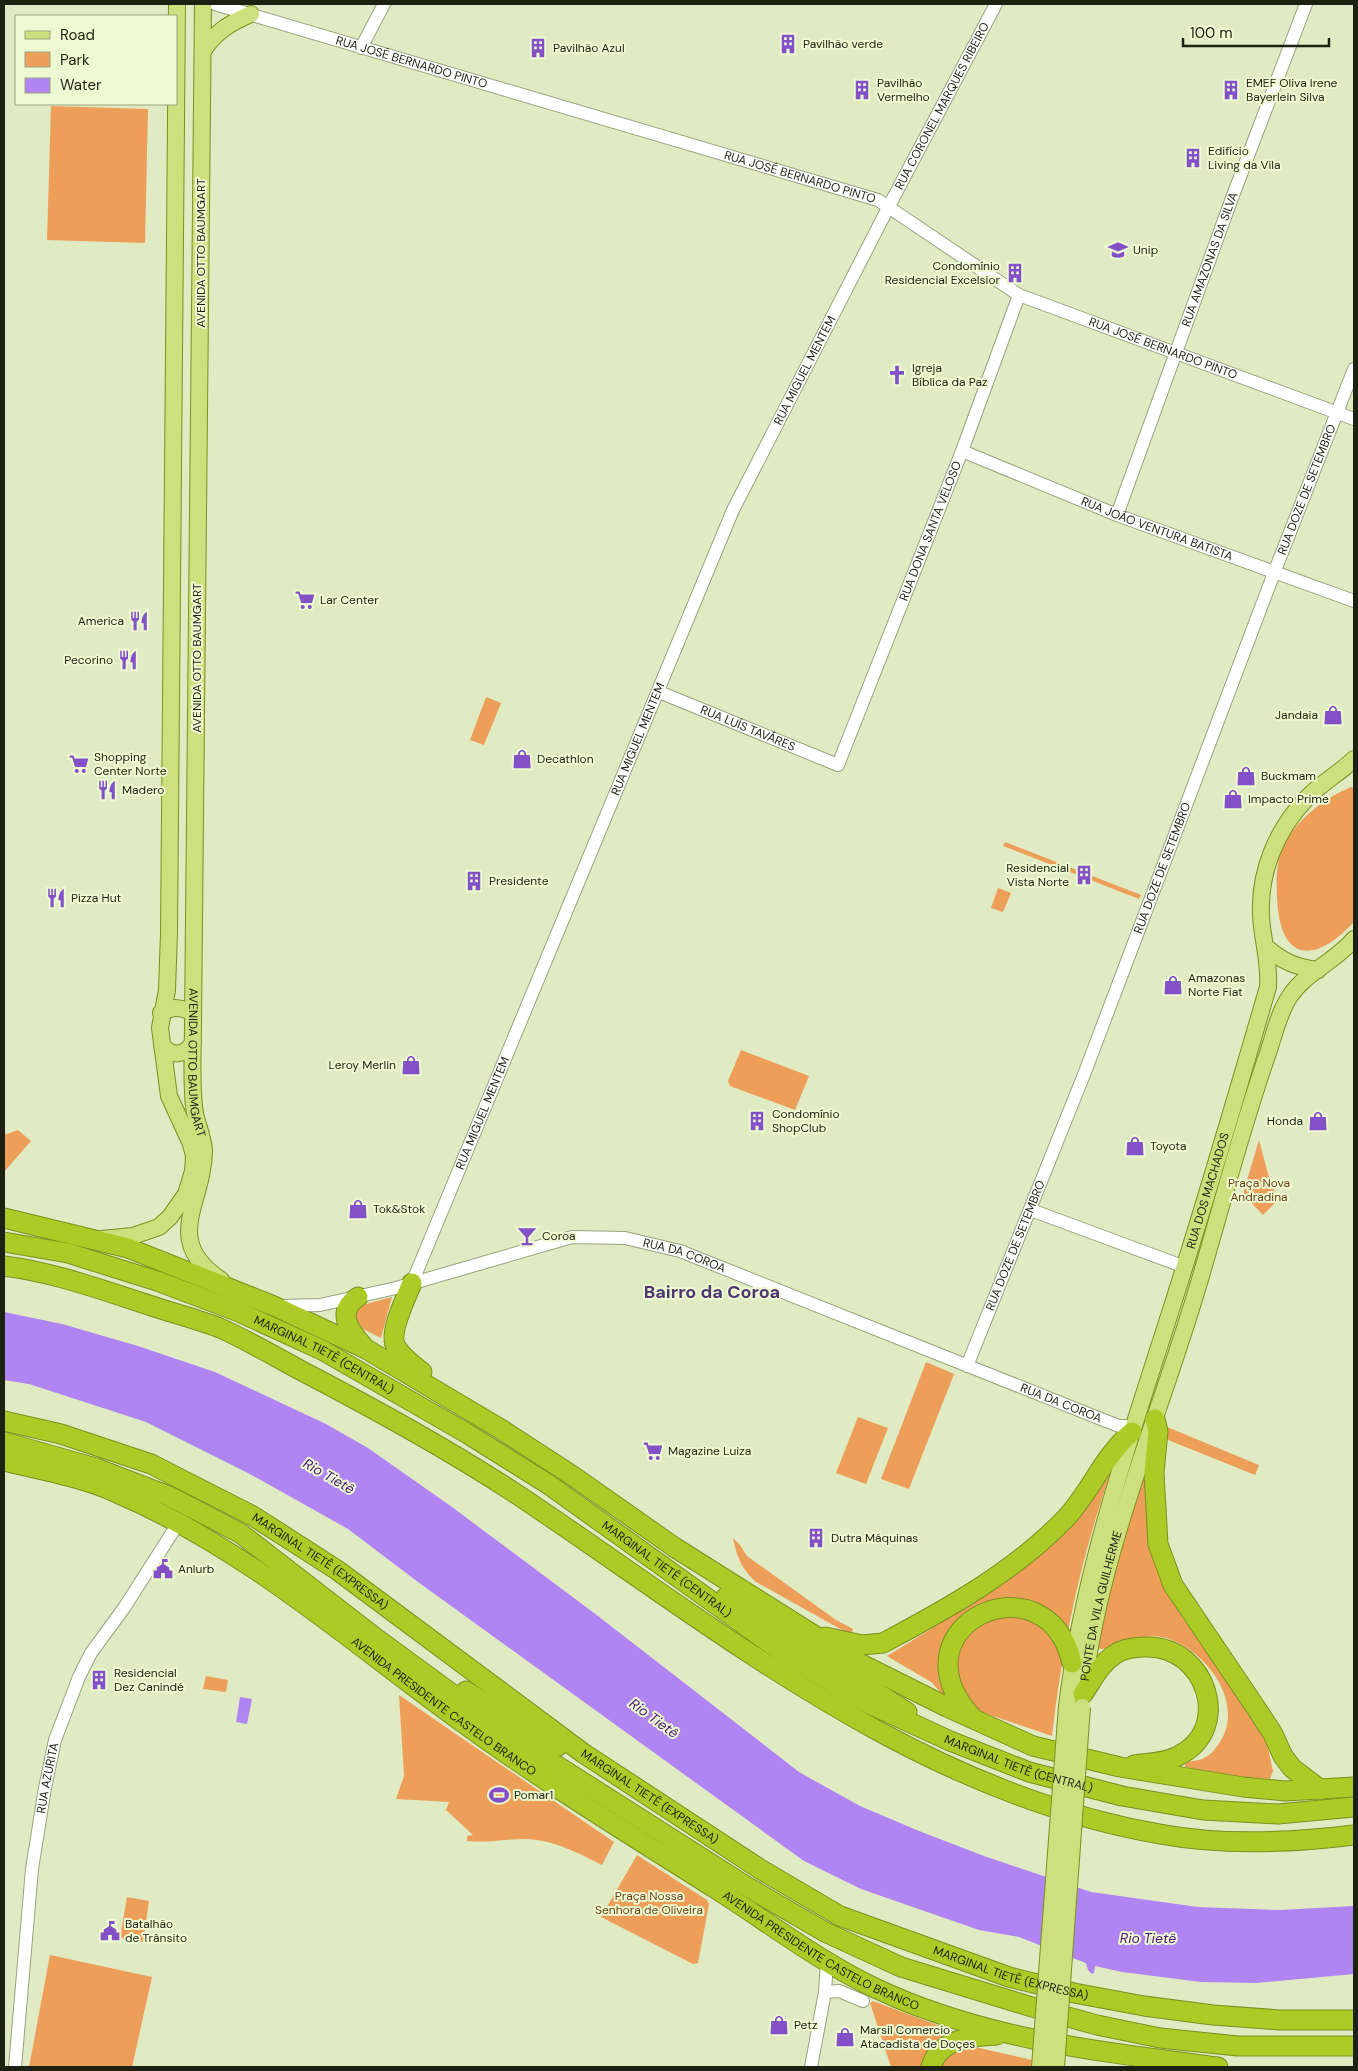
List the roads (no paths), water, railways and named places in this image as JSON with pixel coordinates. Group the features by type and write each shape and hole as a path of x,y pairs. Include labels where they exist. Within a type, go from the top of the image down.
{"highway":[{"path":"4,1218 128,1248 234,1289 366,1349 573,1476 689,1557 855,1661 1033,1746 1120,1767 1243,1787 1285,1791 1354,1787"},
{"name":"MARGINAL TIETÊ (CENTRAL)","path":"4,1242 68,1253 157,1281 239,1312 322,1350 468,1434 548,1484 785,1654 861,1700 950,1740 1029,1772 1122,1796 1203,1810 1278,1814 1354,1807"},
{"path":"4,1266 87,1285 220,1328 425,1438 518,1495 749,1652 849,1716 942,1765 1011,1794 1102,1822 1162,1835 1224,1841 1267,1842 1312,1840 1354,1835"},
{"path":"412,1284 394,1332 395,1346 405,1358 456,1403"},
{"path":"358,1297 348,1306 346,1320 352,1333 366,1349"},
{"path":"1156,1419 1158,1430 1154,1473 1158,1544 1173,1585 1273,1734 1283,1756 1292,1768 1320,1790"},
{"name":"MARGINAL TIETÊ (EXPRESSA)","path":"4,1421 61,1434 151,1464 253,1516 337,1570 583,1753 760,1869 840,1916 946,1956 1009,1976 1144,2006 1280,2020 1354,2020"},
{"path":"815,1636 862,1645 883,1644 998,1575 1019,1561 1065,1520 1096,1480 1120,1442 1133,1429"},
{"path":"4,1442 96,1468 169,1496 240,1533 377,1639 504,1732 746,1886 825,1932 901,1967 1097,2025 1160,2038 1238,2046 1354,2046"},
{"name":"AVENIDA PRESIDENTE CASTELO BRANCO","path":"4,1461 114,1491 179,1522 246,1562 306,1604 400,1677 570,1798 827,1961 875,1988 958,2019 1012,2035 1106,2053 1218,2067"},
{"path":"689,1557 708,1585 774,1629 883,1695 950,1740"},
{"path":"974,1719 952,1691 947,1672 947,1661 960,1632 969,1621 980,1614 1010,1607 1042,1616 1053,1624 1059,1632 1068,1647 1072,1663"},
{"path":"377,1639 395,1646 549,1743 583,1753"},
{"path":"1077,1702 1114,1654 1135,1647 1155,1647 1174,1653 1190,1663 1201,1678 1207,1694 1208,1710 1204,1727 1196,1742 1179,1756 1169,1760 1120,1767"},
{"path":"782,1931 808,1939 926,1988 1000,2009 1032,2007"},
{"path":"931,2067 937,2055 960,2039 978,2036 1012,2035"}],"main road":[{"name":"AVENIDA OTTO BAUMGART","path":"203,4 193,1043 194,1107 204,1148 203,1164 189,1215 193,1250 205,1269 234,1289"},
{"path":"203,52 220,31 231,23 251,14"},
{"name":"AVENIDA OTTO BAUMGART","path":"96,1240 133,1236 159,1227 170,1217 186,1194 193,1171 194,1156 191,1144 169,1096 162,1045 161,1014 167,990 172,658 176,105"},
{"path":"176,128 187,122 201,128"},
{"path":"172,638 184,645 193,644 197,638"},
{"path":"172,658 178,652 184,651 192,653 197,660"},
{"name":"RUA DOS MACHADOS","path":"1133,1429 1185,1267 1268,987 1270,969 1261,915 1263,882 1272,851 1287,822 1308,796 1354,759"},
{"path":"1338,773 1354,779"},
{"name":"RUA DOS MACHADOS","path":"1156,1419 1201,1278 1260,1074 1283,1010 1290,996 1318,970 1346,949 1354,939"},
{"path":"1266,948 1277,957 1296,967 1318,970"},
{"path":"161,1014 169,1008 178,1008 193,1014"},
{"path":"162,1045 168,1053 175,1054 189,1049 193,1043"},
{"name":"PONTE DA VILA GUILHERME","path":"1040,2067 1077,1702 1092,1630 1125,1507 1156,1419"},
{"name":"PONTE DA VILA GUILHERME","path":"1056,2067 1077,1702 1072,1663 1109,1504 1133,1429"}],"street":[{"name":"RUA JOSÉ BERNARDO PINTO","path":"215,4 878,200 1019,294 1354,420"},
{"path":"362,48 384,4"},
{"name":"RUA CORONEL MARQUES RIBEIRO","path":"889,206 996,4"},
{"name":"RUA AMAZONAS DA SILVA","path":"1117,515 1306,4"},
{"name":"RUA MIGUEL MENTEM","path":"412,1284 733,510 889,206"},
{"name":"RUA DONA SANTA VELOSO","path":"838,766 962,451 1019,294"},
{"name":"RUA DOZE DE SETEMBRO","path":"967,1366 1031,1210 1274,573 1354,369"},
{"name":"RUA JOÃO VENTURA BATISTA","path":"962,451 1117,515 1354,601"},
{"name":"RUA LUÍS TAVÁRES","path":"659,692 838,766"},
{"path":"1031,1210 1185,1267"},
{"name":"RUA DA COROA","path":"274,1306 320,1305 358,1297 412,1284 572,1236 624,1238 680,1251 1101,1419 1133,1429"},
{"name":"RUA AZURITA","path":"15,2067 32,1869 44,1788 55,1740 79,1677 91,1653 179,1522"},
{"path":"810,2067 825,1992 827,1961"},
{"path":"825,1992 839,1991 863,2001"}],"water":[{"name":"Rio Tietê","path":"4,1312 62,1324 138,1346 215,1372 326,1424 368,1448 452,1507 598,1616 799,1772 860,1806 984,1856 1091,1892 1198,1907 1280,1910 1354,1906 1354,1974 1256,1983 1201,1982 1122,1972 1095,1966 1094,1973 1092,1974 1088,1970 1086,1963 1019,1937 979,1930 861,1889 804,1861 418,1582 348,1529 248,1473 146,1422 29,1384 4,1380"},
{"path":"240,1697 252,1699 247,1724 236,1722"}],"place":[{"name":"Pavilhão verde","path":"788,44"},
{"name":"Pavilhão Azul","path":"538,48"},
{"name":"Pavilhão Vermelho","path":"862,90"},
{"name":"EMEF Oliva Irene Bayerlein Silva","path":"1231,90"},
{"name":"Edifício Living da Vila","path":"1193,158"},
{"name":"Unip","path":"1118,250"},
{"name":"Condomínio Residencial Excelsior","path":"1015,273"},
{"name":"Igreja Bíblica da Paz","path":"897,375"},
{"name":"Lar Center","path":"305,600"},
{"name":"America","path":"139,621"},
{"name":"Pecorino","path":"128,660"},
{"name":"Jandaia","path":"1333,715"},
{"name":"Decathlon","path":"522,759"},
{"name":"Shopping Center Norte","path":"79,764"},
{"name":"Buckmam","path":"1246,776"},
{"name":"Madero","path":"107,790"},
{"name":"Impacto Prime","path":"1233,799"},
{"name":"Residencial Vista Norte","path":"1084,875"},
{"name":"Presidente","path":"474,881"},
{"name":"Pizza Hut","path":"56,898"},
{"name":"Amazonas Norte Fiat","path":"1173,985"},
{"name":"Leroy Merlin","path":"411,1065"},
{"name":"Condomínio ShopClub","path":"757,1121"},
{"name":"Honda","path":"1318,1121"},
{"name":"Toyota","path":"1135,1146"},
{"name":"Tok&Stok","path":"358,1209"},
{"name":"Coroa","path":"527,1236"},
{"name":"Magazine Luiza","path":"653,1451"},
{"name":"Dutra Máquinas","path":"816,1538"},
{"name":"Anlurb","path":"163,1569"},
{"name":"Residencial Dez Canindé","path":"99,1680"},
{"name":"Pomar1","path":"499,1795"},
{"name":"Batalhão de Trânsito","path":"110,1931"},
{"name":"Petz","path":"779,2025"},
{"name":"Marsil Comercio Atacadista de Doçes","path":"845,2037"}],"district":[{"name":"Bairro da Coroa","path":"712,1292"}],"park label":[{"name":"Praça Nova Andradina","path":"1259,1190"},
{"name":"Praça Nossa Senhora de Oliveira","path":"649,1903"}]}
